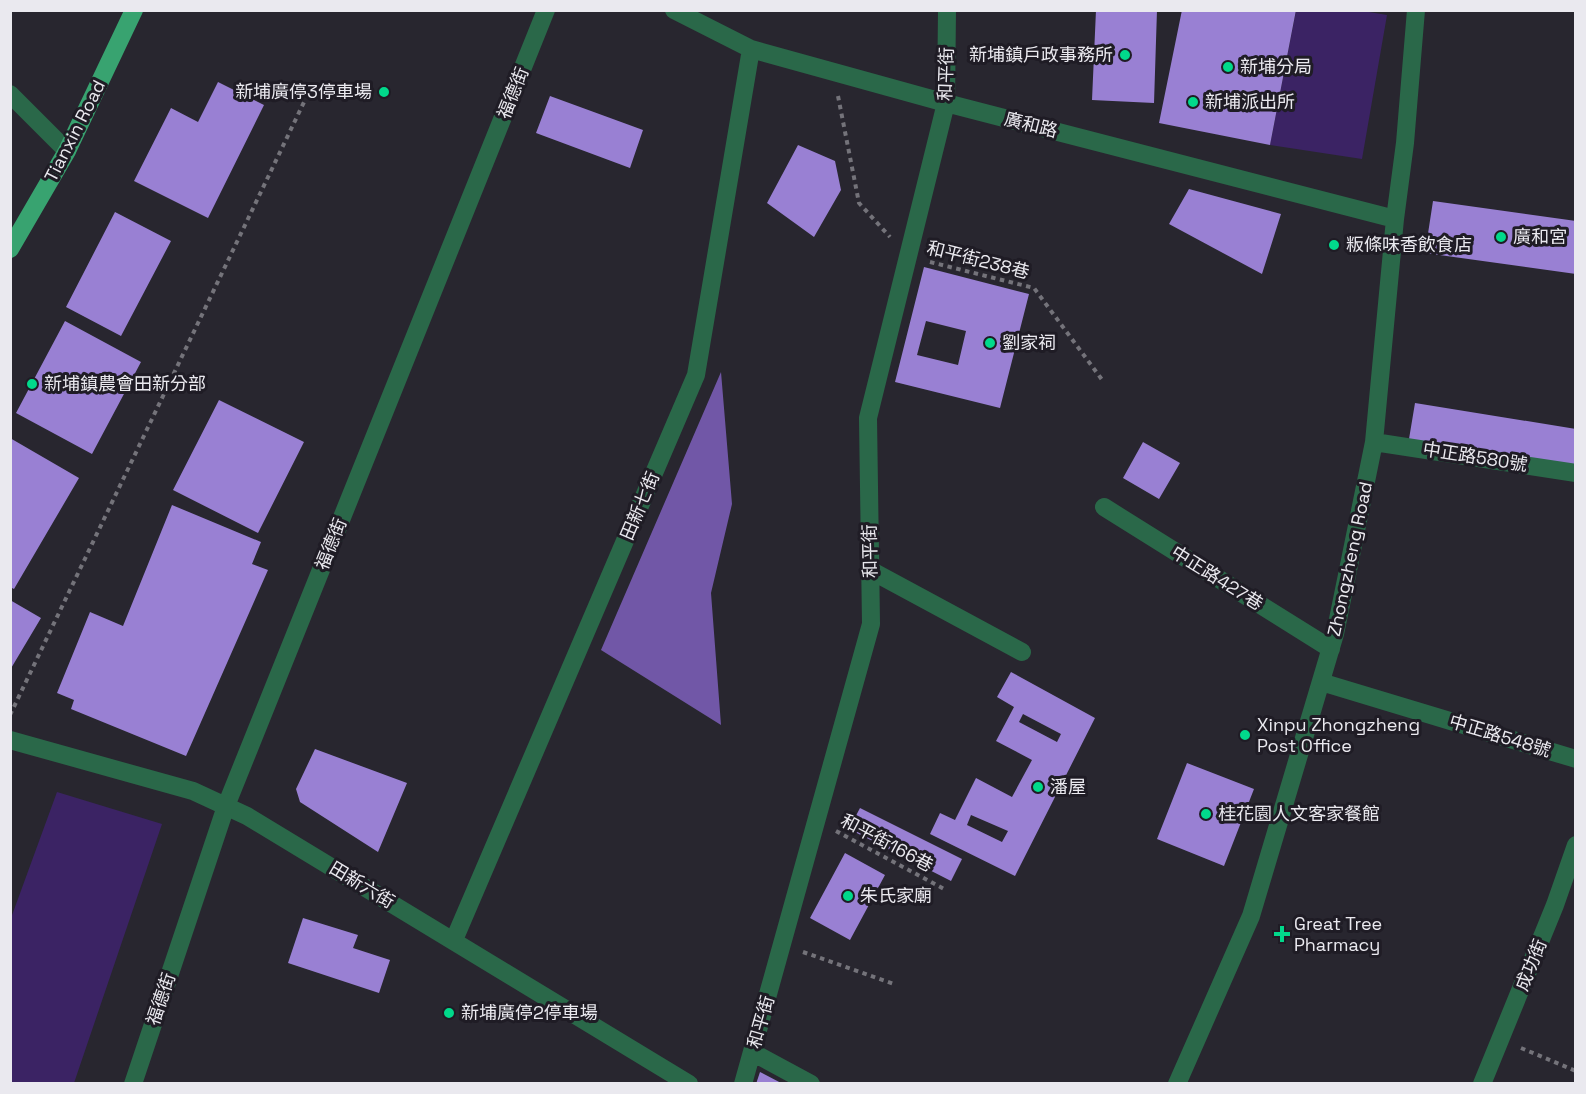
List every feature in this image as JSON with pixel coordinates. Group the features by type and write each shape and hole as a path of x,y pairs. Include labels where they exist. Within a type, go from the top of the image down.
{"main road":[{"name":"Tianxin Road","path":"10,249 67,151 134,10"}],"street":[{"name":"福德街","path":"133,1083 226,806 546,10"},
{"name":"廣和路","path":"674,10 750,49 946,103 1395,219"},
{"name":"和平街","path":"743,1083 871,624 868,418 946,103 947,10"},
{"name":"Zhongzheng Road","path":"1177,1083 1251,916 1331,649 1374,442 1395,219 1405,143 1416,10"},
{"name":"田新七街","path":"454,940 696,375 750,49"},
{"path":"10,94 67,151"},
{"name":"中正路580號","path":"1374,442 1575,473"},
{"name":"中正路427巷","path":"1104,507 1331,649"},
{"path":"870,570 1022,652"},
{"name":"中正路548號","path":"1321,682 1575,759"},
{"name":"田新六街","path":"10,740 193,791 247,816 689,1083"},
{"name":"成功街","path":"1482,1083 1555,905 1575,844"},
{"path":"752,1052 811,1083"}],"path":[{"path":"833,72 859,203 907,256"},
{"path":"10,715 305,100 277,84"},
{"name":"和平街238巷","path":"907,256 1034,288 1103,381"},
{"name":"和平街166巷","path":"817,821 944,889"},
{"path":"783,944 894,984"},
{"path":"1501,1039 1575,1071"}],"shaded area":[{"path":"1296,11 1363,11 1387,15 1362,159 1270,145"},
{"path":"721,372 732,504 711,593 721,725 601,650"},
{"path":"57,792 162,824 74,1083 11,1083 11,918"}],"building":[{"name":"新埔鎮戶政事務所","path":"1096,10 1157,10 1154,103 1092,100"},
{"name":"新埔分局","path":"1182,10 1296,10 1270,145 1159,123"},
{"path":"218,82 264,105 208,218 134,181 171,108 198,122"},
{"path":"550,96 643,130 630,168 536,133"},
{"path":"798,145 835,161 841,190 814,237 767,203"},
{"path":"1189,189 1281,214 1262,274 1169,224"},
{"name":"廣和宮","path":"1433,201 1576,221 1576,274 1425,253"},
{"path":"115,212 171,241 121,336 66,307"},
{"name":"劉家祠","path":"924,267 1029,294 1000,408 895,382","holes":["926,321 966,331 958,365 917,355"]},
{"path":"65,321 141,362 92,454 16,413"},
{"path":"219,400 304,442 258,533 173,490"},
{"path":"1415,403 1576,429 1575,466 1409,439"},
{"path":"10,438 79,478 14,589 10,587"},
{"path":"1143,442 1180,463 1159,499 1123,478"},
{"path":"172,505 261,542 252,564 268,570 186,756 71,709 74,700 57,693 90,612 123,626"},
{"path":"10,600 41,618 10,670"},
{"path":"1011,672 1095,718 1015,876 930,834 940,813 955,820 976,778 1012,797 1032,760 996,741 1014,707 997,697","holes":["1023,714 1061,734 1057,742 1019,722","971,815 1008,831 1002,842 967,825"]},
{"path":"315,749 407,783 378,852 300,802 296,789"},
{"name":"桂花園人文客家餐館","path":"1187,763 1254,789 1224,866 1157,839"},
{"path":"860,808 962,859 951,881 849,829"},
{"name":"朱氏家廟","path":"845,853 885,875 850,940 810,918"},
{"path":"303,918 358,935 353,948 390,960 379,993 288,963"},
{"path":"760,1072 783,1084 756,1084"}],"place":[{"name":"新埔鎮戶政事務所","path":"1125,55"},
{"name":"新埔分局","path":"1228,67"},
{"name":"新埔廣停3停車場","path":"384,92"},
{"name":"新埔派出所","path":"1193,102"},
{"name":"廣和宮","path":"1501,237"},
{"name":"粄條味香飲食店","path":"1334,245"},
{"name":"劉家祠","path":"990,343"},
{"name":"新埔鎮農會田新分部","path":"32,384"},
{"name":"Xinpu Zhongzheng Post Office","path":"1245,735"},
{"name":"潘屋","path":"1038,787"},
{"name":"桂花園人文客家餐館","path":"1206,814"},
{"name":"朱氏家廟","path":"848,896"},
{"name":"Great Tree Pharmacy","path":"1282,934"},
{"name":"新埔廣停2停車場","path":"449,1013"}]}
